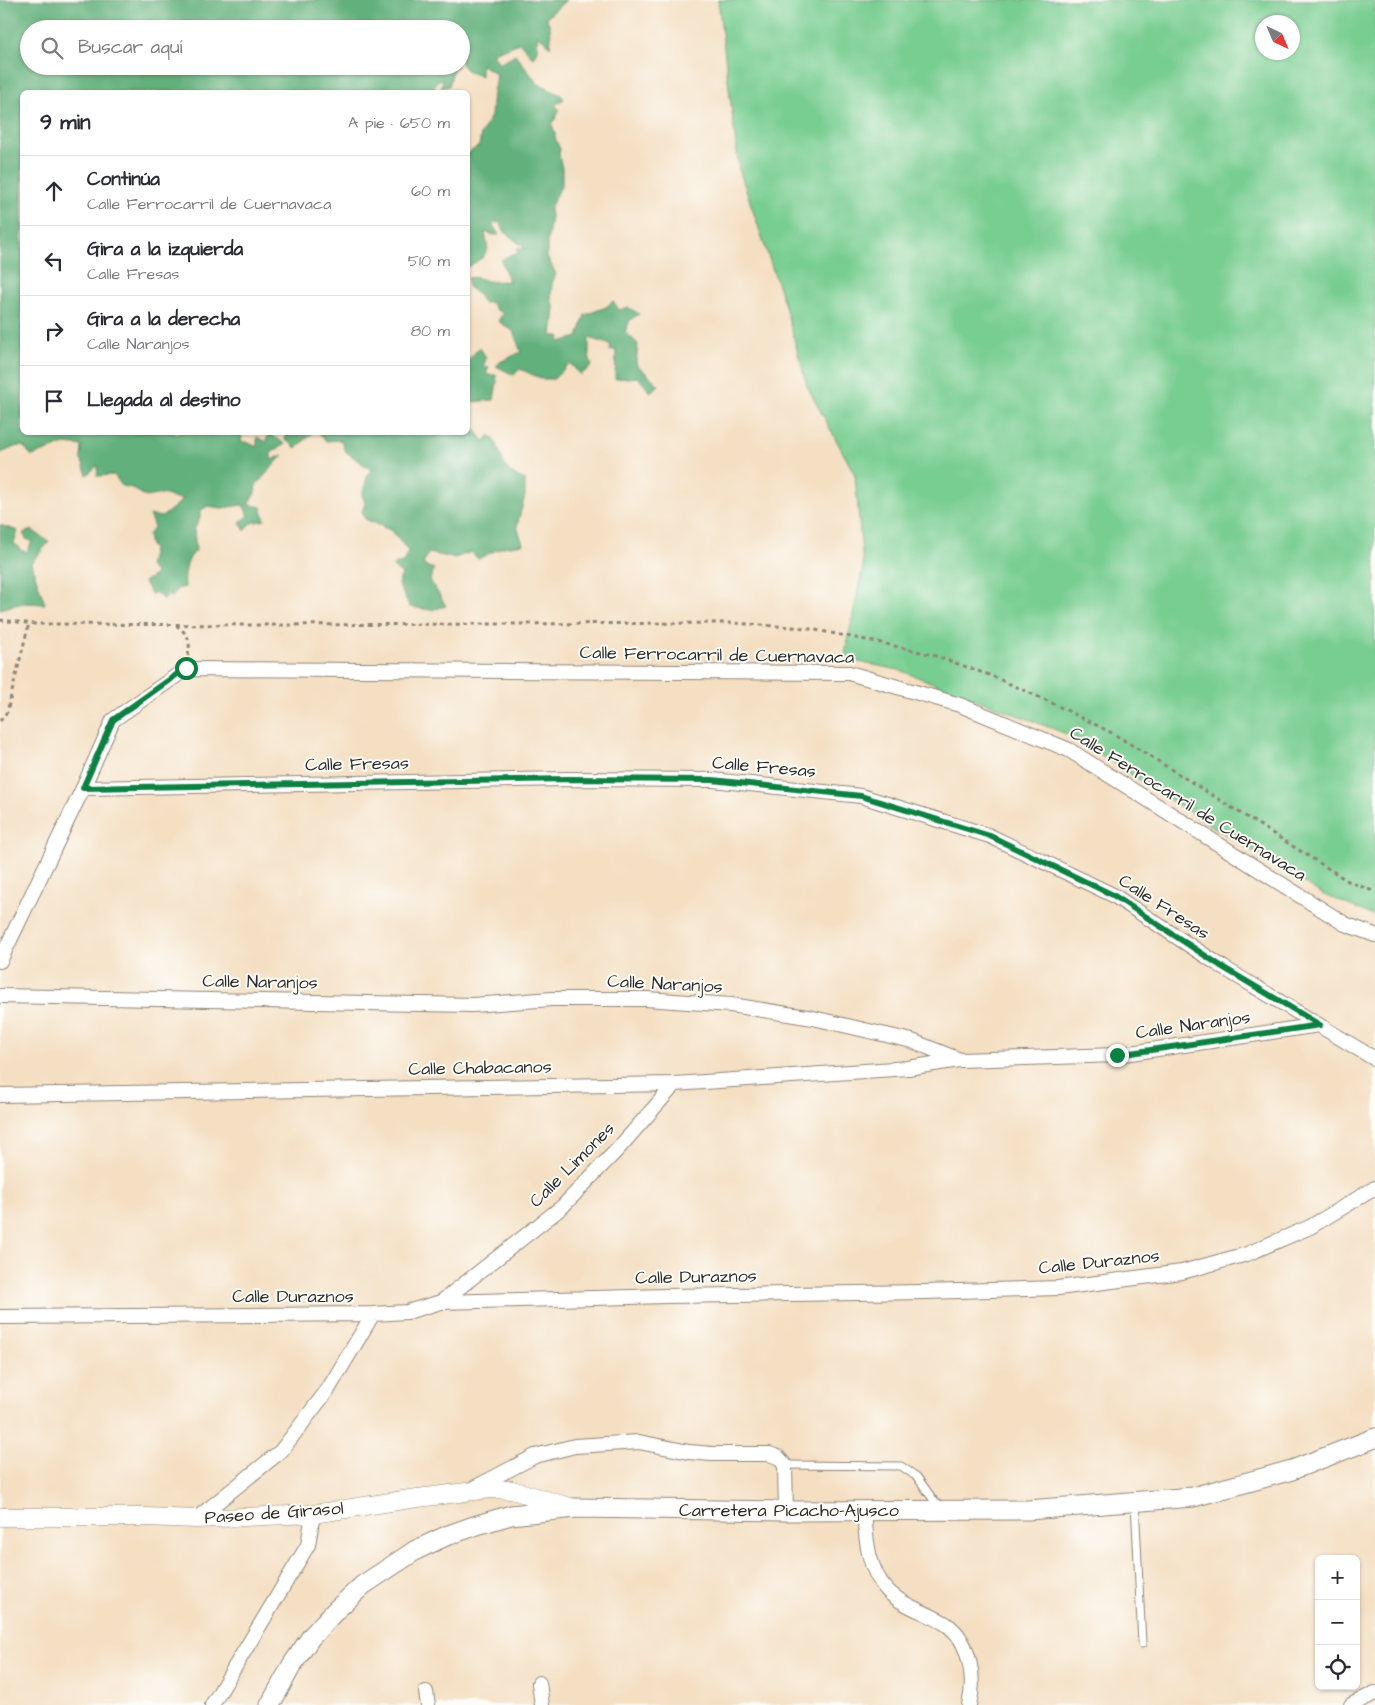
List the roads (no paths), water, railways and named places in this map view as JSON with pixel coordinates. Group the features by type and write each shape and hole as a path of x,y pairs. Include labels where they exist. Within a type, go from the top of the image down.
{"main road":[{"name":"Carretera Picacho-Ajusco","path":"270,1705 292,1665 311,1637 363,1585 390,1566 439,1540 477,1525 511,1515 575,1508 786,1511 1028,1510 1193,1497 1292,1470 1375,1438"}],"street":[{"name":"Calle Ferrocarril de Cuernavaca","path":"83,788 113,720 186,668 849,673 960,705 1069,750 1345,924 1375,935"},
{"name":"Calle Fresas","path":"83,788 567,779 712,780 861,796 990,836 1113,895 1224,968 1375,1059"},
{"path":"0,961 83,788"},
{"name":"Calle Naranjos","path":"0,996 473,1005 552,999 646,999 731,1005 813,1018 912,1040 960,1060 1117,1055 1320,1025"},
{"name":"Calle Chabacanos","path":"0,1095 675,1084 908,1068 960,1060"},
{"name":"Calle Limones","path":"441,1302 562,1207 617,1150 675,1084"},
{"name":"Calle Duraznos","path":"0,1317 373,1314 407,1312 441,1302 1058,1288 1182,1272 1247,1254 1310,1227 1375,1188"},
{"path":"196,1519 281,1451 329,1388 373,1314"},
{"path":"466,1492 535,1456 574,1446 639,1442 689,1452 769,1454 778,1456 785,1465 786,1511"},
{"name":"Paseo de Girasol","path":"0,1517 196,1519 313,1514 490,1489 512,1490 575,1508"},
{"path":"864,1510 868,1551 874,1572 887,1590 902,1602 947,1624 958,1636 968,1656 972,1678 969,1705"},
{"path":"212,1705 308,1545 313,1514"},
{"path":"539,1684 542,1705"},
{"path":"1351,1705 1375,1692"}],"lane":[{"path":"785,1465 902,1466 917,1477 941,1510"},
{"path":"1135,1502 1142,1644"}]}
